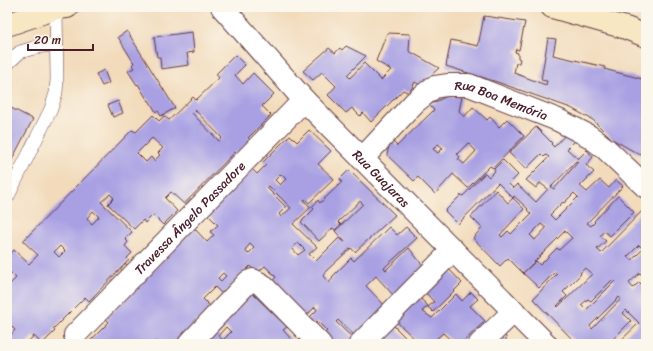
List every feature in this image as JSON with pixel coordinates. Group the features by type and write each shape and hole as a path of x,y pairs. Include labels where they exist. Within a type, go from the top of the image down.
{"street":[{"path":"7,25 57,7"},
{"name":"Rua Guajaras","path":"222,7 304,100 546,344"},
{"path":"552,7 626,28 646,36"},
{"name":"Rua Boa Memória","path":"362,159 415,102 434,87 447,85 469,85 558,120 589,136 606,149 646,187"},
{"name":"Travessa Ângelo Passadore","path":"75,335 304,100"},
{"path":"360,344 453,250"},
{"path":"189,344 248,282 253,280 261,284 320,344"},
{"path":"480,344 514,311"}],"lane":[{"path":"7,198 51,109 56,93 57,7"},
{"path":"7,64 20,52 37,46 56,44"}],"building":[{"path":"484,16 525,22 519,50 516,49 515,52 518,53 518,58 520,59 519,63 516,63 514,73 546,85 547,81 541,80 548,38 556,39 553,55 605,67 604,69 646,80 646,157 612,139 593,120 571,108 446,66 451,40 478,46"},
{"path":"127,31 175,108 161,116 158,111 156,112 128,71 134,68 132,65 134,63 118,37"},
{"path":"192,32 194,52 187,53 189,65 161,69 160,57 157,57 154,37"},
{"path":"387,33 410,34 409,51 439,68 420,85 415,82 409,93 403,90 371,122 363,113 360,116 352,108 346,113 328,95 336,86 322,72 313,80 303,71 329,48 335,53 340,48 342,50 346,46 366,56 347,75 350,78 364,63 381,80 391,70 376,61"},
{"path":"235,55 245,65 235,75 243,84 253,73 274,94 262,106 271,115 248,138 251,141 238,154 235,152 184,204 171,192 165,198 177,211 163,225 153,215 145,223 143,220 134,229 108,204 114,198 110,194 101,202 132,232 125,239 128,242 125,246 132,253 127,258 129,260 89,301 85,297 53,329 55,331 42,344 34,336 25,344 8,344 7,339 15,330 7,322 7,287 16,278 7,269 7,257 14,250 29,264 38,255 23,241 132,130 136,132 153,115 159,121 164,116 169,120 193,97 196,100 219,78 216,74","holes":["195,110 222,138 219,141 192,113","152,138 163,148 158,153 160,155 154,161 151,157 146,162 137,153","93,211 99,217 92,224 87,218","60,246 65,251 59,257 54,252"]},
{"path":"104,70 109,83 102,86 96,74"},
{"path":"447,96 462,97 459,111 464,117 473,107 487,120 490,117 499,127 507,119 524,136 493,168 490,166 468,188 453,174 435,194 418,177 414,181 387,155 389,146 393,142 397,146 434,110 429,105","holes":["468,143 476,151 464,164 458,159 460,157 457,154","438,144 443,148 438,153 433,149"]},
{"path":"118,101 123,113 113,117 108,105"},
{"path":"7,106 33,119 7,169"},
{"path":"536,127 554,147 568,132 576,140 567,149 578,159 587,150 593,157 586,165 594,172 580,186 587,192 600,180 609,188 616,180 623,186 587,223 591,226 618,196 634,212 610,236 604,231 600,236 606,241 597,249 601,253 645,208 646,209 646,275 644,277 640,273 629,283 633,288 639,282 641,284 646,279 646,338 640,344 617,344 639,323 626,310 623,313 631,321 608,344 577,344 533,299 557,274 555,272 539,288 523,273 508,258 500,266 473,238 482,228 471,217 496,190 508,203 513,198 498,183 458,224 445,211 461,195 463,196 485,173 489,177 495,171 494,169 503,160 518,175 509,184 513,188 517,184 536,202 548,189 540,183 536,188 526,180 549,157 546,155 544,157 541,154 526,169 509,153","holes":["576,161 578,162 554,189 551,187","574,193 578,197 555,220 550,215 563,202 564,203","514,196 528,209 527,210 531,214 511,234 508,231 502,237 500,235 524,209 513,198","541,224 546,228 535,240 530,235","565,231 572,238 559,250 557,248 540,265 536,261 523,273","639,245 643,249 632,260 627,257","585,268 592,274 558,307 557,306 567,296 563,292 581,274 580,273","613,279 615,281 586,310 581,305 588,299 591,301","619,297 621,299 592,329 590,326"]},
{"path":"309,130 331,151 318,164 334,179 309,203 305,199 304,201 311,207 293,224 317,247 309,254 316,261 339,238 345,242 335,231 363,204 360,201 338,222 341,225 335,230 333,228 319,241 301,222 314,209 312,207 318,200 320,203 342,182 340,179 349,170 395,215 355,252 351,248 326,271 323,276 329,283 333,278 332,277 351,258 354,261 389,227 397,235 406,227 417,238 384,268 386,270 409,248 424,267 394,296 376,276 366,286 389,310 358,339 338,320 336,322 356,341 353,344 329,344 321,336 327,331 317,321 312,327 306,321 317,310 315,307 303,319 269,285 276,277 265,266 257,273 250,266 223,295 215,287 203,299 211,307 176,344 159,344 156,341 154,344 87,344 109,322 106,319 194,228 207,242 214,235 210,232 218,225 208,215 252,169 257,174 266,165 263,162 290,135 297,142","holes":["281,174 286,179 280,185 275,180","269,186 291,208 281,217 279,214 286,207 267,188","298,243 305,250 298,255 292,248","250,244 254,248 248,254 245,250","223,273 226,276 221,281 218,278"]},
{"path":"448,268 462,283 433,312 428,307 434,302 426,293"},
{"path":"250,291 287,327 283,330 291,339 287,343 288,344 249,344 247,342 246,344 194,344","holes":["226,327 231,332 223,340 218,336"]},
{"path":"471,292 478,299 470,306 485,321 461,344 455,344 443,333 436,339 441,344 420,344 395,320 419,297 428,306 422,311 432,318 456,294 462,301"},
{"path":"392,324 410,342 409,344 372,344"},
{"path":"502,333 506,337 506,341 503,344 490,344"}]}
